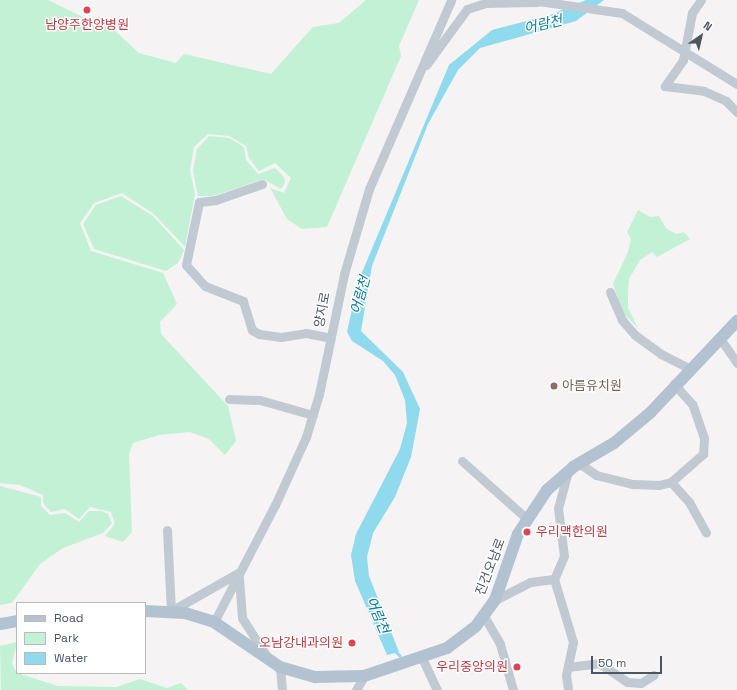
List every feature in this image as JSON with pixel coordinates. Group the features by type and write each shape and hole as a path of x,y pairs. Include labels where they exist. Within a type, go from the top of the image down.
{"main road":[{"name":"진건오남로","path":"146,611 170,611 214,622 280,667 316,677 364,676 422,658 457,642 484,616 495,600 526,518 568,471 614,443 650,413 689,368 737,321"},
{"path":"0,624 16,621"}],"street":[{"name":"양지로","path":"214,622 275,505 313,414 344,274 369,189 451,0"},
{"path":"531,0 622,13 685,49 737,84"},
{"path":"701,0 692,13 682,60 665,86 704,91 726,101 737,112"},
{"path":"419,74 467,9 485,3 538,1"},
{"path":"262,184 216,200 199,202 186,265 205,286 243,301 252,330 259,334 281,337 306,333 331,338"},
{"path":"610,292 622,320 635,334 660,354 689,368"},
{"path":"719,337 737,364"},
{"path":"579,463 596,475 633,484 659,485 671,482 703,454 704,438 692,404 674,384"},
{"path":"229,399 260,400 313,414"},
{"path":"462,461 526,518"},
{"path":"568,471 558,508 564,556 554,579 573,642 568,667 568,690"},
{"path":"671,482 690,502 706,533"},
{"path":"167,530 170,611 239,572"},
{"path":"239,572 238,596 242,618 269,660"},
{"path":"495,600 530,582 554,579"},
{"path":"484,616 500,644 513,690"},
{"path":"422,658 437,690"},
{"path":"568,667 599,663 627,682 641,683 654,675"},
{"path":"280,667 282,690"},
{"path":"356,690 364,676"}],"green space":[{"path":"0,0 48,0 95,23 101,18 139,53 176,63 184,54 271,74 313,27 339,23 366,0 419,0 399,46 401,56 327,227 302,229 287,219 270,188 284,193 291,178 275,163 259,171 249,158 246,146 229,136 208,134 194,147 190,170 195,194 185,247 154,214 122,193 94,203 80,223 91,251 163,273 177,304 160,322 161,334 228,406 236,441 225,455 209,439 190,432 159,435 133,443 129,454 132,532 123,542 105,536 115,524 111,512 90,507 79,519 65,509 51,512 43,503 43,495 20,485 0,483"},
{"path":"209,136 229,138 244,147 246,160 258,174 275,168 284,177 285,183 281,189 263,179 213,196 198,196 193,171 197,149"},
{"path":"121,196 153,216 184,250 178,263 166,271 94,249 83,224 96,205"},
{"path":"638,210 650,217 659,216 666,228 676,234 684,232 690,239 657,257 652,252 640,260 629,279 628,292 628,308 638,328 623,313 613,284 628,252 631,239 627,232"},
{"path":"0,486 41,497 41,506 50,515 65,513 79,522 89,511 101,511 108,514 112,523 103,533 63,548 40,564 12,603 0,605"},
{"path":"16,642 12,664 16,674 58,686 116,687 140,679 167,688 181,683 188,690 1,690 0,646"}],"water":[{"path":"586,0 604,0 576,21 480,48 458,70 428,124 372,266 361,331 403,372 420,409 411,457 395,497 373,533 367,557 369,576 399,652 387,655 355,581 351,555 356,534 400,449 407,423 405,400 395,375 383,361 352,341 347,332 358,282 449,65 492,30 550,15"}],"waterway":[{"name":"어람천","path":"394,650 400,656"}],"place":[{"name":"남양주한양병원","path":"87,10"},
{"name":"아름유치원","path":"554,386"},
{"name":"우리맥한의원","path":"527,532"},
{"name":"오남강내과의원","path":"352,643"},
{"name":"우리중앙의원","path":"517,667"}]}
